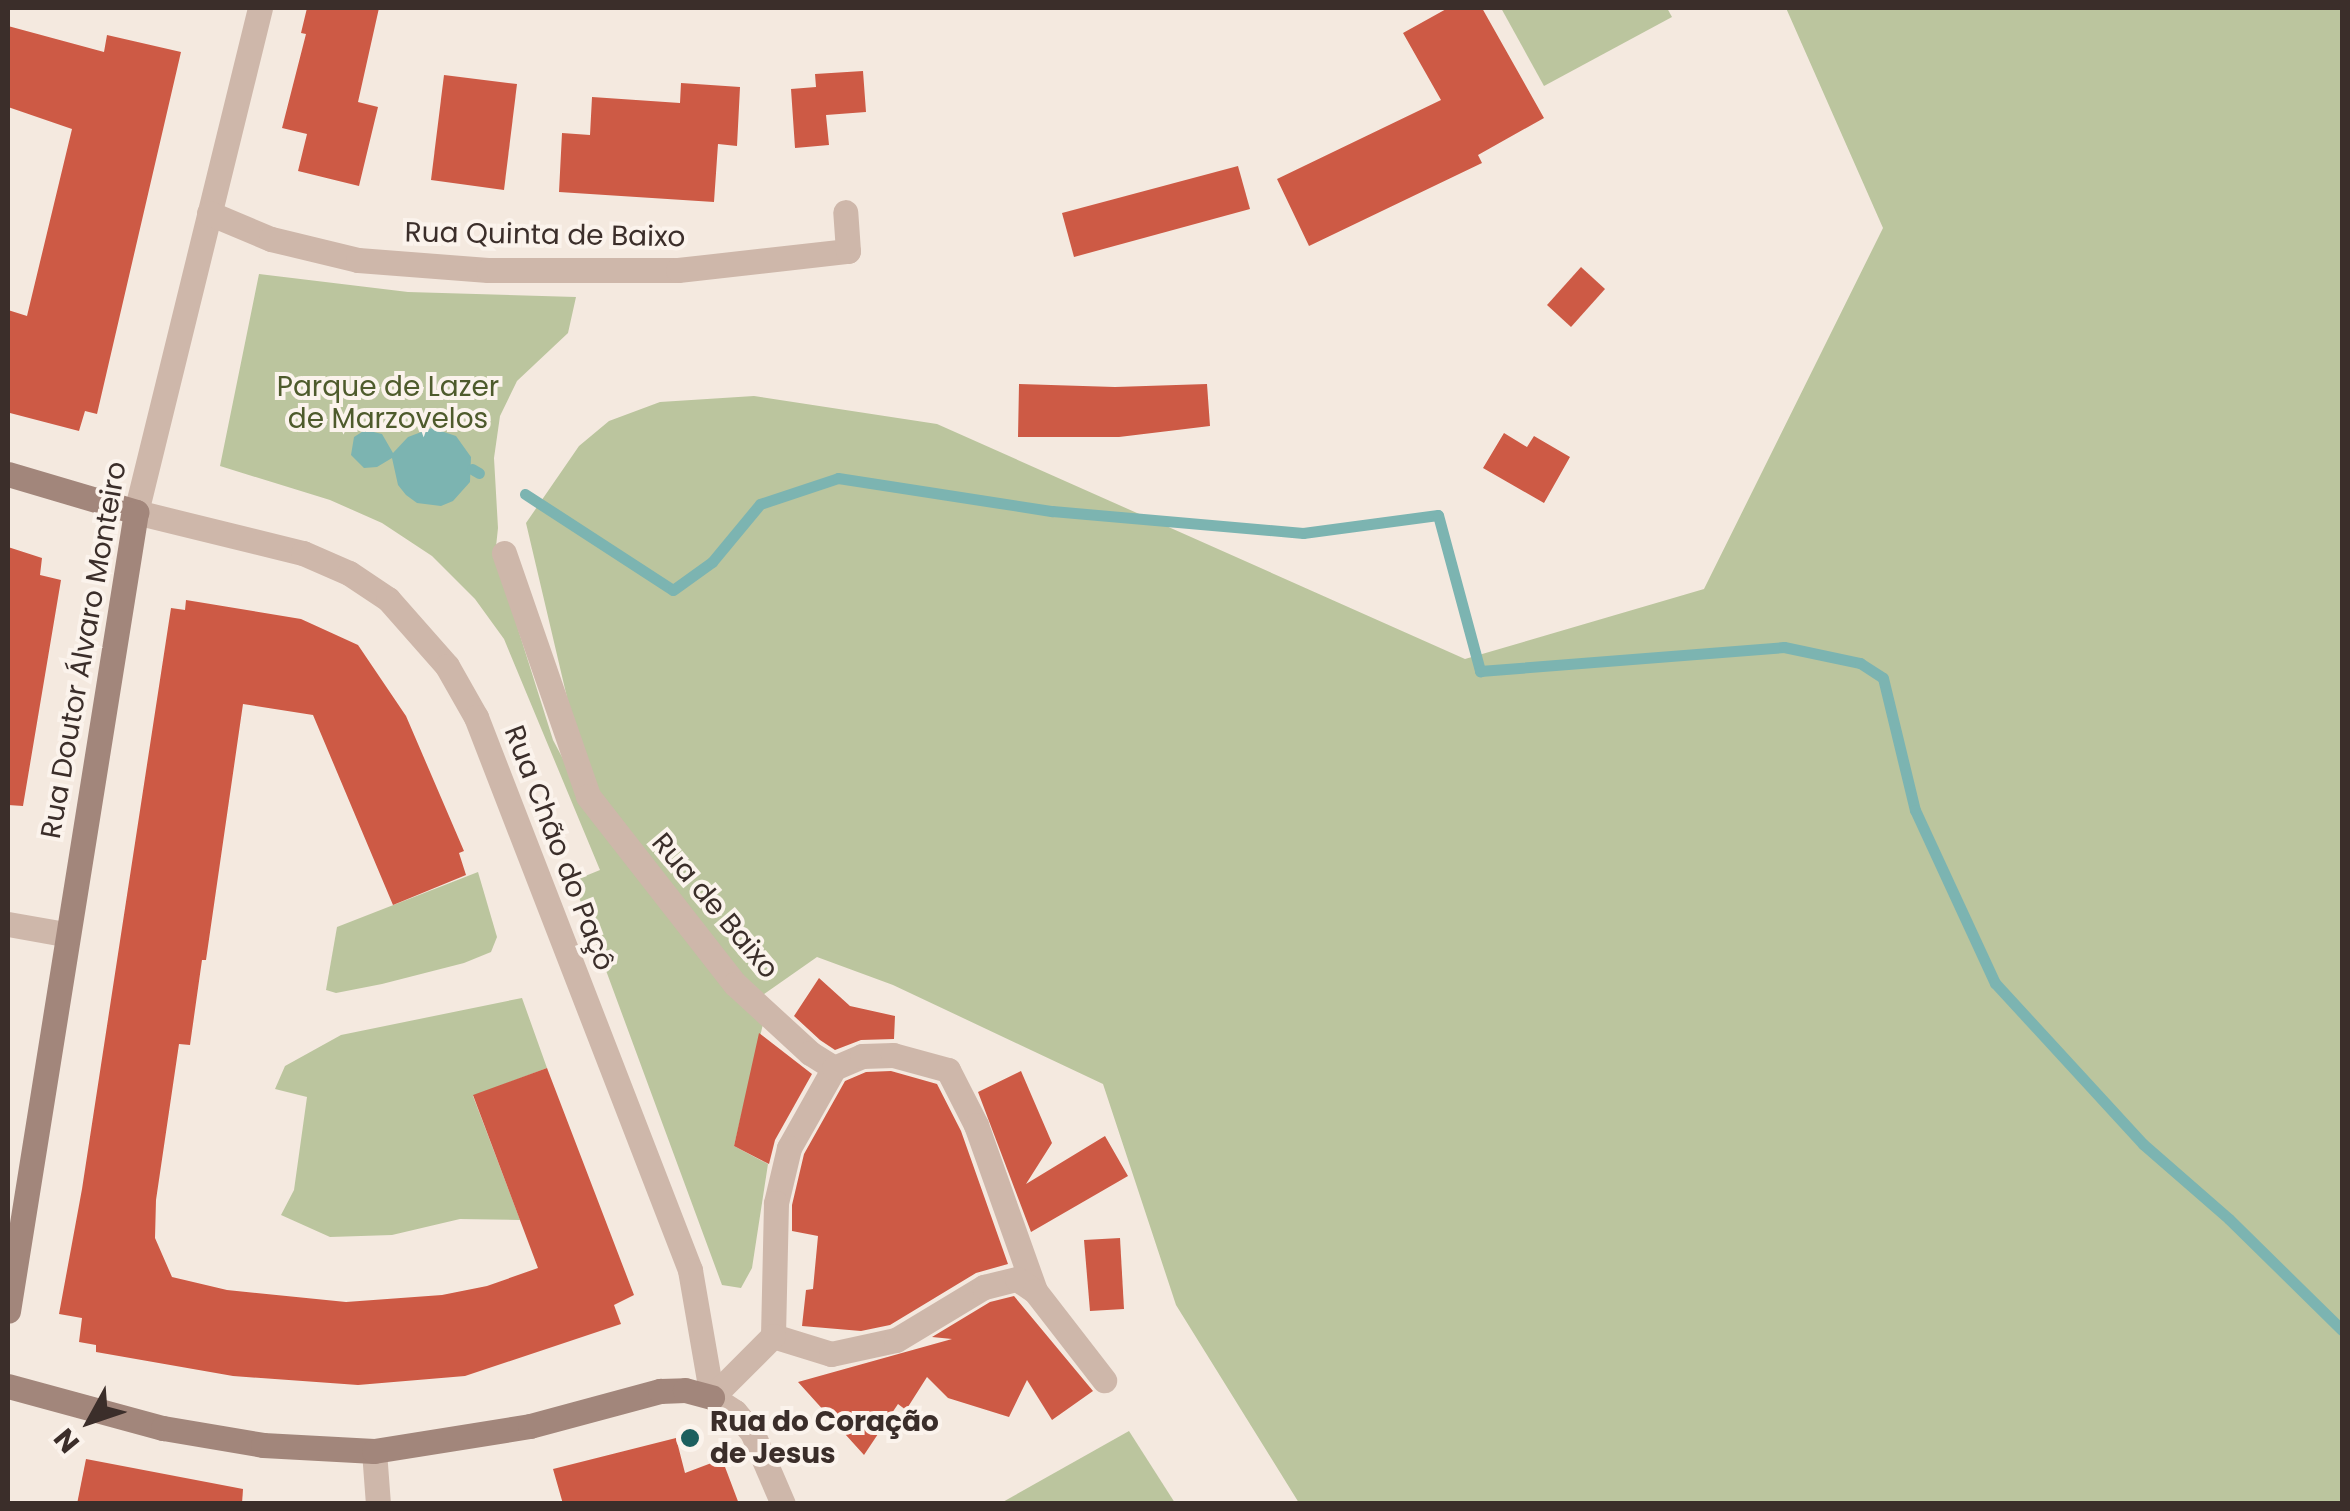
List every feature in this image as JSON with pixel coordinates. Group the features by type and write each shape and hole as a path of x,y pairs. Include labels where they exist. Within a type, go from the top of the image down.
{"street":[{"name":"Rua Doutor Álvaro Monteiro","path":"8,1311 65,934 136,512 260,8"},
{"name":"Rua Quinta de Baixo","path":"210,214 271,239 358,260 488,270 678,270 848,251 845,212"},
{"path":"8,474 136,512"},
{"name":"Rua Chão do Paçô","path":"136,512 304,553 349,573 388,599 447,666 476,717 690,1270 712,1397"},
{"name":"Rua de Baixo","path":"504,552 588,796 735,984 810,1054 834,1068"},
{"path":"8,924 65,934"},
{"path":"712,1397 774,1336 776,1203 789,1148 834,1068 862,1056 893,1054 948,1070 976,1125 1035,1291 1104,1380"},
{"path":"774,1336 831,1354 896,1340 984,1287 1017,1279 1035,1291"},
{"path":"8,1386 163,1428 262,1445 374,1451 530,1426 660,1392 685,1390 712,1397 736,1412 752,1432 783,1504"},
{"path":"374,1451 378,1504"}],"green space":[{"path":"1501,8 1667,8 1672,17 1544,86"},
{"path":"1786,8 2342,8 2342,1503 1299,1503 1176,1305 1103,1084 893,985 817,957 760,997 585,774 526,523 579,446 609,421 660,402 754,396 937,424 1465,659 1704,589 1883,228"},
{"name":"Parque de Lazer de Marzovelos","path":"259,274 408,292 576,297 568,333 517,381 500,416 494,458 498,528 495,556 553,740 587,804 763,1024 734,1146 768,1164 752,1268 741,1288 722,1285 573,881 600,870 504,639 475,599 432,556 382,523 330,500 220,466"},
{"path":"478,872 497,937 491,952 382,984 336,993 326,990 337,927"},
{"path":"522,998 547,1068 473,1096 520,1220 460,1219 392,1235 330,1237 281,1215 294,1190 307,1097 275,1089 285,1066 341,1035"},
{"path":"1129,1431 1175,1503 1001,1503"}],"water":[{"path":"432,428 456,436 471,457 470,482 453,501 441,506 417,503 406,495 398,485 392,458 377,467 364,468 351,455 354,437 365,430 382,434 393,453 408,437"}],"building":[{"path":"307,8 379,8 358,102 378,107 359,186 298,171 307,134 282,128 306,34 301,33"},
{"path":"1448,8 1482,8 1544,118 1478,155 1482,163 1309,246 1277,179 1441,100 1403,33"},
{"path":"8,26 104,52 107,35 181,52 97,414 85,411 79,431 10,413 8,310 27,316 72,129 8,107"},
{"path":"863,71 866,112 826,115 829,145 795,148 791,89 816,87 815,74"},
{"path":"444,75 517,84 504,190 431,180"},
{"path":"681,83 740,87 737,146 718,144 714,202 559,192 562,133 590,135 592,97 680,103"},
{"path":"1238,166 1250,209 1074,257 1062,213"},
{"path":"1581,267 1605,289 1571,327 1547,305"},
{"path":"1019,384 1207,384 1210,426 1119,437 1018,437"},
{"path":"1504,433 1527,447 1534,436 1570,457 1544,503 1483,468"},
{"path":"8,547 42,558 40,575 61,580 23,806 8,805"},
{"path":"186,600 301,619 358,645 406,716 464,851 459,853 466,875 393,905 313,715 243,704 206,960 202,960 190,1045 179,1044 156,1200 155,1238 172,1277 227,1290 346,1302 442,1295 487,1286 538,1268 473,1095 547,1068 634,1295 614,1305 621,1324 465,1376 358,1385 233,1376 96,1352 96,1345 79,1342 82,1318 59,1314 82,1189 171,608 185,610"},
{"path":"819,978 850,1006 895,1016 894,1039 861,1040 835,1050 820,1040 794,1016"},
{"path":"759,1033 812,1074 775,1140 769,1164 734,1146"},
{"path":"891,1071 937,1084 961,1131 1008,1264 976,1273 890,1325 861,1331 802,1326 806,1290 813,1289 818,1236 792,1231 792,1205 804,1154 845,1081 866,1072"},
{"path":"1021,1071 1052,1143 1026,1184 1105,1136 1128,1176 1031,1232 978,1092"},
{"path":"1120,1238 1124,1309 1090,1311 1084,1240"},
{"path":"1014,1296 1093,1391 1052,1420 1027,1380 1009,1417 948,1398 927,1377 906,1410 898,1404 864,1455 798,1382 952,1339 932,1337 990,1302"},
{"path":"676,1438 685,1473 722,1459 739,1504 563,1504 553,1469"},
{"path":"86,1459 243,1489 242,1504 77,1504"}],"waterway":[{"path":"472,469 479,473"},
{"path":"525,494 673,590 712,562 760,504 838,478 1052,511 1303,533 1438,515 1480,671 1784,647 1860,663 1883,678 1915,810 1995,983 2143,1144 2229,1219 2342,1330"}],"place":[{"name":"Rua do Coração de Jesus","path":"690,1438"}]}
